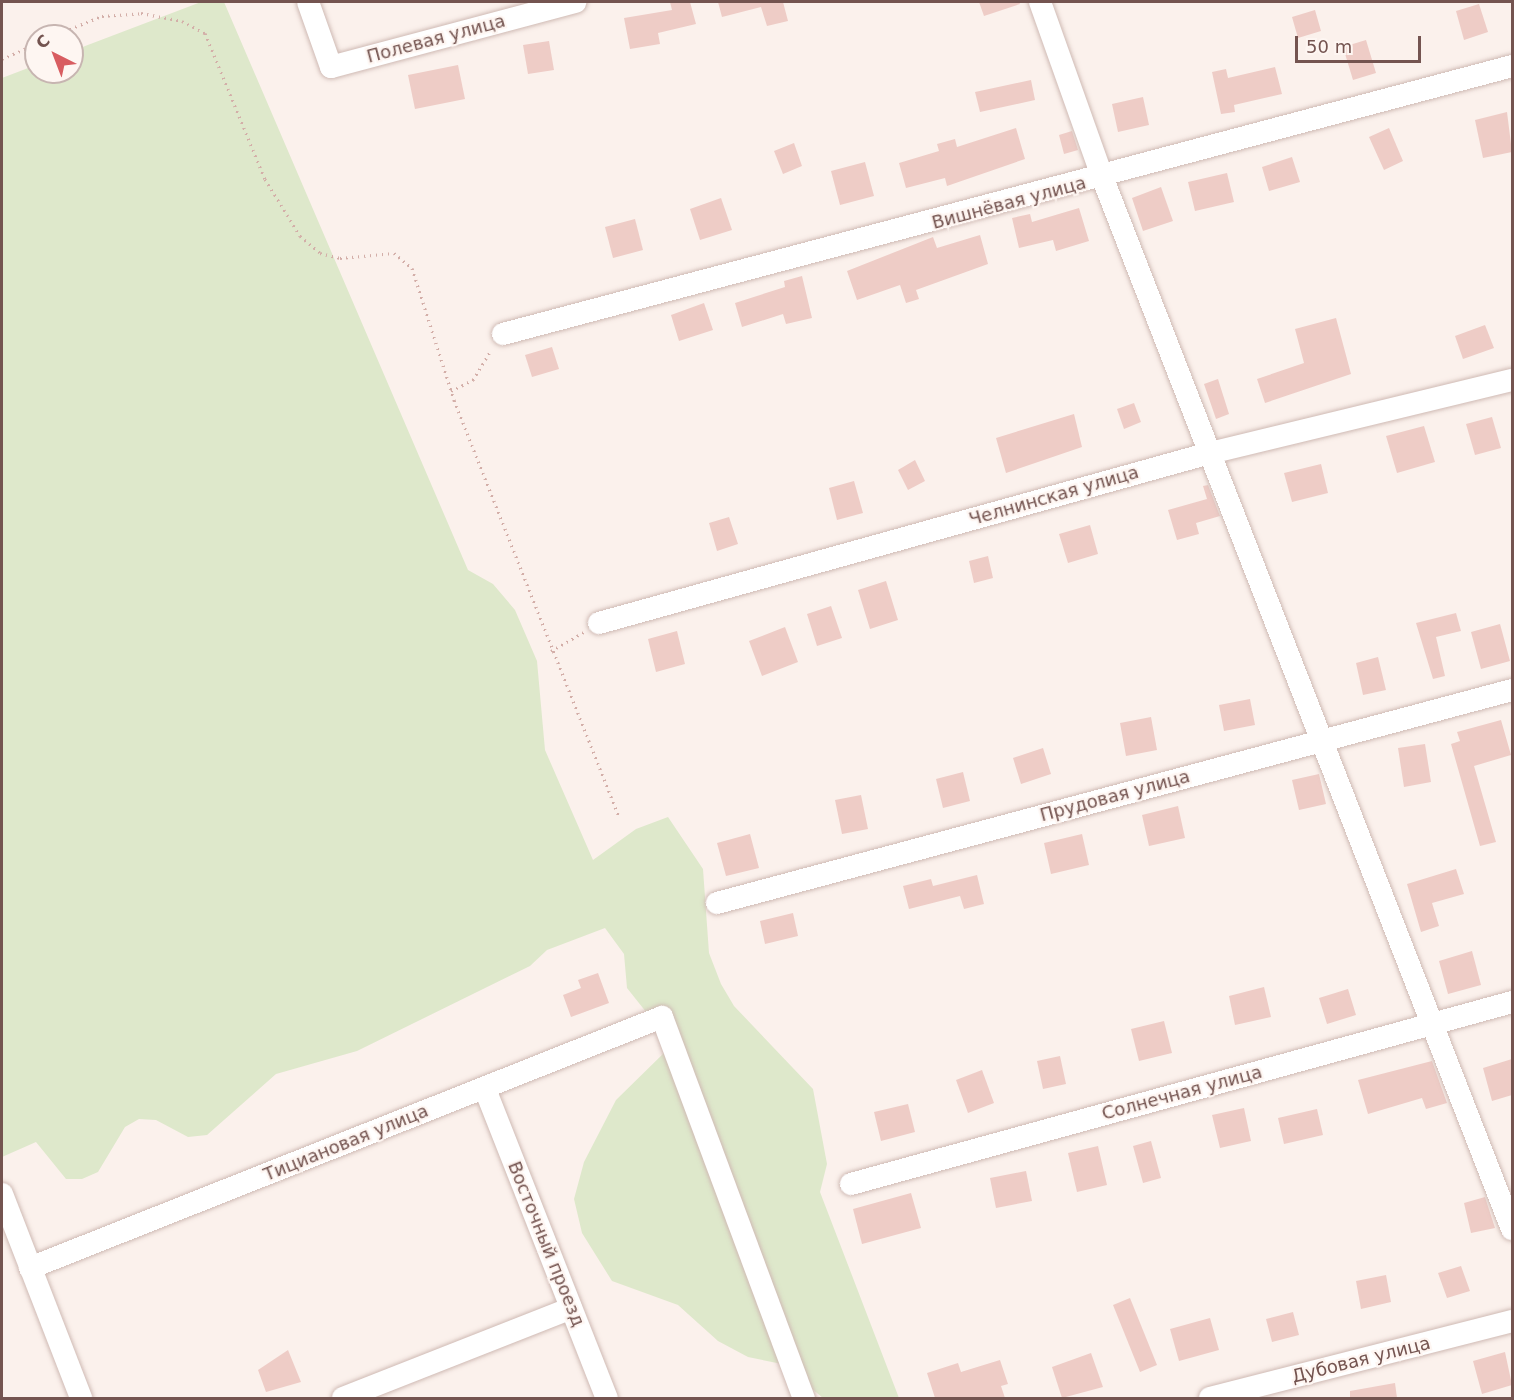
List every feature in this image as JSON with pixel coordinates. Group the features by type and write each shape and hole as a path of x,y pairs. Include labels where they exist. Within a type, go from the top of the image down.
{"street":[{"name":"Полевая улица","path":"308,2 331,67 575,2"},
{"path":"1040,2 1104,179 1320,740 1512,1229"},
{"name":"Вишнёвая улица","path":"503,334 1104,179 1512,66"},
{"name":"Челнинская улица","path":"599,623 1210,453 1512,380"},
{"name":"Прудовая улица","path":"717,903 1512,690"},
{"name":"Солнечная улица","path":"851,1184 1512,1002"},
{"name":"Тициановая улица","path":"30,1268 662,1017 804,1398"},
{"name":"Восточный проезд","path":"485,1089 607,1398"},
{"path":"2,1194 81,1398"},
{"path":"344,1398 571,1308"},
{"name":"Дубовая улица","path":"1210,1398 1512,1321"}],"path":[{"path":"82,24 102,16 141,13 182,21 205,33 282,213 320,253 340,258 394,253 412,268 451,391 550,651 619,817"},
{"path":"2,59 24,49"},
{"path":"451,391 473,380 503,334"},
{"path":"550,651 599,623"}],"green space":[{"path":"201,2 224,2 468,570 493,584 515,610 537,661 545,750 593,860 636,829 668,817 703,869 709,953 721,984 734,1006 813,1089 827,1164 820,1192 899,1398 823,1398 782,1364 748,1357 718,1341 678,1305 612,1281 582,1233 574,1199 584,1162 616,1100 667,1050 662,1032 627,988 624,954 605,928 547,950 530,966 357,1051 276,1074 207,1135 188,1137 156,1120 139,1119 125,1127 98,1172 82,1179 66,1179 36,1142 2,1157 2,78 24,70 24,84 84,84 84,46"}],"building":[{"path":"670,2 690,2 696,24 658,33 660,44 630,49 624,18 672,10"},
{"path":"718,2 783,2 788,21 767,26 761,7 722,17"},
{"path":"979,2 1019,2 1020,4 984,16"},
{"path":"1479,4 1488,32 1464,40 1456,11"},
{"path":"1315,10 1321,31 1298,38 1292,17"},
{"path":"1366,40 1376,73 1353,80 1343,47"},
{"path":"549,41 554,70 528,74 523,45"},
{"path":"458,65 465,99 415,109 408,75"},
{"path":"1275,67 1282,94 1234,105 1235,112 1221,114 1212,72 1226,69 1228,78"},
{"path":"1031,80 1035,100 980,112 975,92"},
{"path":"1143,97 1149,125 1118,132 1112,104"},
{"path":"1507,112 1512,152 1483,158 1475,120"},
{"path":"1016,128 1025,159 947,186 945,178 906,188 899,163 939,151 937,144 955,139 957,147"},
{"path":"1389,128 1403,161 1384,170 1369,137"},
{"path":"1072,131 1078,150 1064,154 1059,135"},
{"path":"794,143 802,166 783,174 774,151"},
{"path":"1292,157 1300,182 1269,191 1262,167"},
{"path":"865,162 874,196 840,205 831,171"},
{"path":"1227,173 1234,202 1195,211 1188,182"},
{"path":"1161,187 1173,221 1143,231 1132,198"},
{"path":"721,198 732,230 700,240 690,209"},
{"path":"1079,208 1089,241 1056,251 1053,240 1019,248 1012,218 1030,214 1032,222"},
{"path":"635,219 643,250 613,258 605,227"},
{"path":"980,235 988,264 916,290 919,299 906,303 900,285 857,300 847,271 933,237 937,248"},
{"path":"802,276 812,318 786,324 783,314 742,327 735,303 785,287 784,281"},
{"path":"704,303 713,330 679,341 671,315"},
{"path":"1336,318 1351,374 1265,403 1257,379 1304,363 1295,329"},
{"path":"1485,325 1494,348 1463,359 1455,336"},
{"path":"552,347 559,369 532,377 525,355"},
{"path":"1218,379 1229,414 1216,419 1204,384"},
{"path":"1134,403 1141,422 1124,429 1117,409"},
{"path":"1074,414 1082,447 1006,473 996,438"},
{"path":"1492,417 1501,448 1475,455 1466,424"},
{"path":"1424,426 1435,462 1397,473 1386,436"},
{"path":"915,460 925,481 908,490 898,470"},
{"path":"1321,464 1328,493 1292,502 1284,473"},
{"path":"854,481 863,513 837,520 829,488"},
{"path":"1208,485 1220,516 1196,523 1199,534 1177,540 1168,510 1207,499 1203,486"},
{"path":"729,517 738,544 717,551 709,523"},
{"path":"1090,525 1098,554 1068,563 1059,534"},
{"path":"988,556 993,578 974,583 969,561"},
{"path":"886,581 898,620 870,629 858,590"},
{"path":"831,606 842,638 817,646 807,614"},
{"path":"1456,613 1461,631 1436,637 1445,676 1433,679 1416,623"},
{"path":"1500,624 1510,661 1481,669 1471,632"},
{"path":"785,627 798,662 762,676 749,641"},
{"path":"677,631 685,664 656,672 648,639"},
{"path":"1378,657 1386,690 1363,695 1356,663"},
{"path":"1250,699 1255,725 1224,731 1219,705"},
{"path":"1151,717 1157,750 1126,756 1120,723"},
{"path":"1501,720 1511,755 1474,766 1496,842 1480,846 1451,744 1460,741 1457,732"},
{"path":"1425,744 1431,782 1404,787 1398,748"},
{"path":"1043,748 1051,774 1021,784 1013,758"},
{"path":"963,772 970,801 943,808 936,779"},
{"path":"1319,774 1326,804 1299,810 1292,780"},
{"path":"861,795 868,829 842,834 835,800"},
{"path":"1178,806 1185,838 1149,846 1142,815"},
{"path":"750,834 759,868 726,876 717,843"},
{"path":"1082,834 1089,865 1051,874 1044,843"},
{"path":"1456,869 1464,894 1432,903 1439,926 1421,932 1407,884"},
{"path":"977,875 984,904 964,909 960,896 909,909 903,886 931,879 933,886"},
{"path":"793,913 798,936 765,944 760,921"},
{"path":"1472,951 1481,985 1448,994 1439,961"},
{"path":"598,973 609,1003 571,1017 563,995 581,988 578,980"},
{"path":"1264,987 1271,1017 1235,1025 1229,996"},
{"path":"1348,989 1356,1015 1327,1024 1319,998"},
{"path":"1164,1021 1172,1053 1139,1061 1131,1029"},
{"path":"1060,1056 1066,1084 1043,1089 1037,1061"},
{"path":"1512,1059 1512,1095 1492,1101 1483,1068"},
{"path":"1432,1061 1447,1103 1426,1109 1422,1098 1368,1114 1358,1080"},
{"path":"982,1070 994,1103 968,1113 956,1080"},
{"path":"908,1104 915,1132 881,1141 874,1112"},
{"path":"1244,1108 1251,1141 1220,1148 1212,1115"},
{"path":"1317,1109 1323,1135 1284,1144 1278,1118"},
{"path":"1151,1141 1161,1178 1143,1183 1133,1146"},
{"path":"1098,1146 1107,1185 1077,1192 1068,1153"},
{"path":"1026,1171 1032,1201 996,1208 990,1178"},
{"path":"911,1193 921,1228 862,1244 853,1209"},
{"path":"1485,1197 1495,1228 1471,1233 1464,1203"},
{"path":"1461,1266 1470,1291 1447,1298 1438,1273"},
{"path":"1386,1275 1391,1302 1361,1309 1356,1281"},
{"path":"1130,1298 1157,1365 1140,1372 1113,1305"},
{"path":"1293,1312 1299,1335 1272,1342 1266,1319"},
{"path":"1210,1318 1219,1350 1179,1361 1170,1329"},
{"path":"288,1350 301,1382 266,1392 258,1370"},
{"path":"1505,1352 1512,1385 1482,1394 1473,1361"},
{"path":"1091,1353 1103,1387 1062,1398 1052,1367"},
{"path":"1000,1360 1008,1384 1001,1386 1005,1398 935,1398 927,1373 958,1363 961,1372"},
{"path":"1395,1383 1397,1398 1350,1398 1350,1391"}]}
